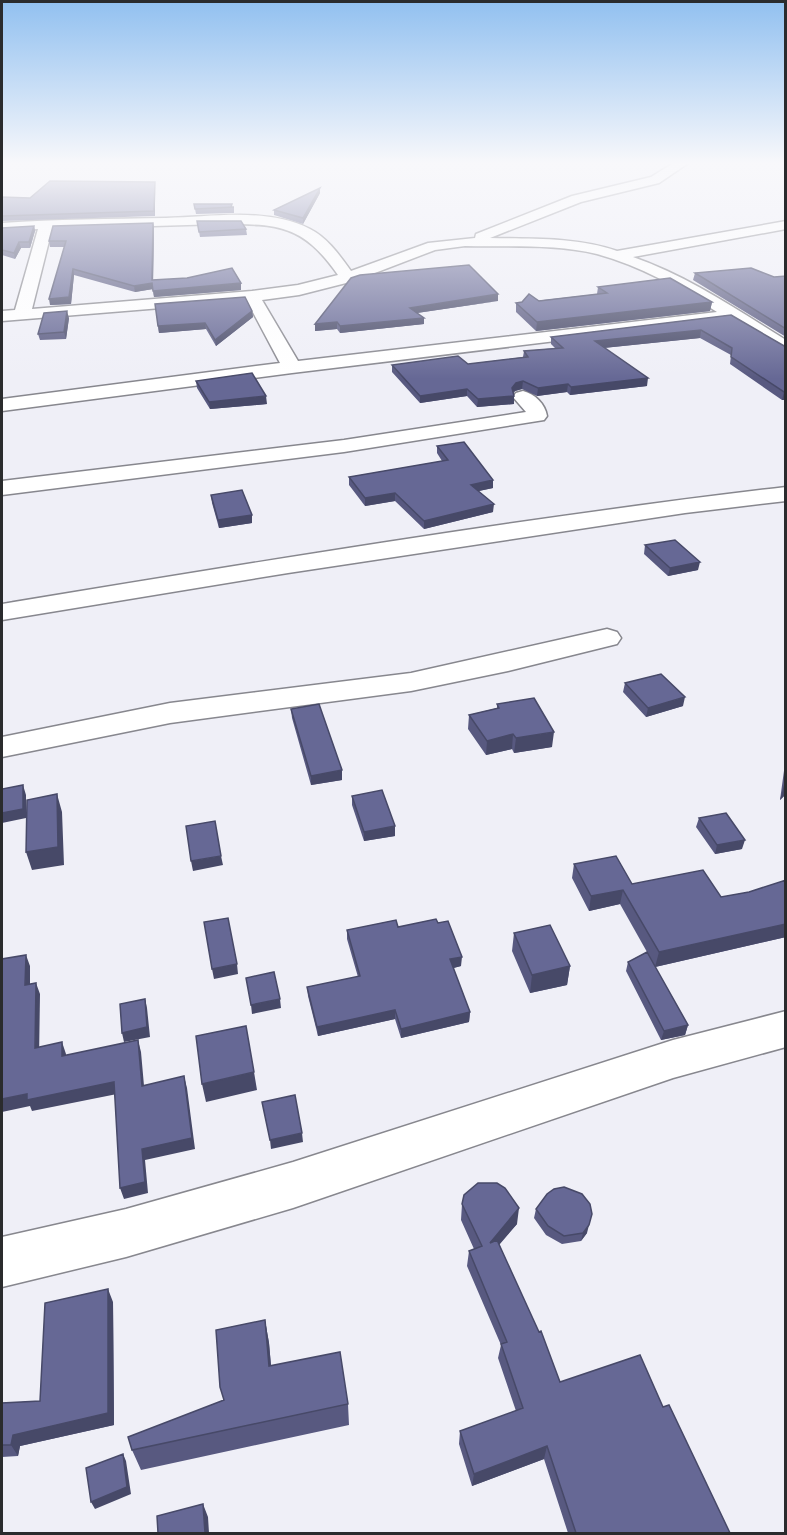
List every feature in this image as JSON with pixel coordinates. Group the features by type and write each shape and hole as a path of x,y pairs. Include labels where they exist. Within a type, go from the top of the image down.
{"street":[{"path":"22,314 43,236"},
{"path":"311,236 348,278"},
{"path":"465,242 481,236"},
{"path":"619,255 727,236"},
{"path":"2,316 252,296 299,290 348,278 420,249 465,242 578,246 619,255 656,270 786,348"},
{"path":"252,296 292,367"},
{"path":"2,405 292,367 732,315"},
{"path":"2,488 344,446 537,416 536,409 523,397"},
{"path":"2,612 299,564 685,506 786,494"},
{"path":"2,747 170,713 411,682 607,638"},
{"path":"2,1262 126,1233 293,1185 673,1059 786,1029"}],"building":[{"path":"2,236 31,236 29,242 19,242 14,253 2,250"},
{"path":"50,236 153,236 152,280 187,278 232,268 241,283 153,291 152,283 134,286 73,269 69,297 49,299 66,241 49,241"},
{"path":"469,265 498,294 410,308 424,318 340,326 337,322 315,324 351,278 360,275"},
{"path":"751,268 774,277 786,276 786,329 695,273"},
{"path":"670,278 712,302 537,322 516,303 522,302 529,294 539,301 607,293 598,287"},
{"path":"245,297 252,311 215,340 205,323 158,326 155,304"},
{"path":"67,311 64,332 38,334 44,313"},
{"path":"731,315 786,347 786,392 731,357 732,348 701,330 595,341 648,378 571,387 568,384 538,388 523,381 516,383 512,388 514,396 478,399 467,389 420,396 392,365 458,356 468,364 528,357 524,351 563,348 551,337"},
{"path":"252,373 266,396 209,402 196,381"},
{"path":"464,442 493,480 471,485 494,504 424,521 395,493 365,498 349,477 448,460 437,446"},
{"path":"242,490 252,515 218,520 211,495"},
{"path":"675,540 700,562 670,568 645,545"},
{"path":"661,674 685,697 648,708 625,683"},
{"path":"534,698 554,732 516,738 513,734 487,741 469,715 499,708 497,704"},
{"path":"319,704 342,770 311,776 291,709"},
{"path":"23,785 23,809 2,813 2,789"},
{"path":"382,790 395,826 364,832 352,796"},
{"path":"57,794 58,847 26,852 27,800"},
{"path":"726,813 745,840 717,845 699,818"},
{"path":"215,821 221,856 191,861 186,826"},
{"path":"616,856 632,884 703,870 721,897 749,892 786,880 786,924 659,952 623,890 591,896 574,864"},
{"path":"228,918 237,964 212,969 204,922"},
{"path":"436,919 438,923 448,921 462,957 450,959 470,1012 401,1029 395,1010 317,1027 307,987 360,976 347,930 396,920 398,927"},
{"path":"550,925 570,966 532,975 514,933"},
{"path":"647,952 688,1025 664,1031 628,962"},
{"path":"26,955 25,985 36,983 35,1048 62,1042 62,1056 138,1040 142,1086 184,1076 192,1138 142,1149 145,1182 120,1188 114,1082 27,1100 27,1094 2,1099 2,959"},
{"path":"274,972 280,999 251,1005 246,978"},
{"path":"145,999 147,1027 122,1033 120,1004"},
{"path":"246,1026 254,1072 202,1084 196,1036"},
{"path":"295,1095 302,1133 270,1140 262,1102"},
{"path":"478,1183 497,1183 505,1188 519,1208 490,1243 497,1240 539,1332 541,1331 560,1382 640,1355 663,1407 669,1405 730,1533 576,1533 547,1446 474,1474 460,1431 523,1408 501,1344 507,1342 469,1251 482,1246 462,1204 464,1195"},
{"path":"564,1187 582,1194 590,1204 592,1214 589,1225 583,1233 564,1236 548,1226 536,1209 547,1194 554,1189"},
{"path":"108,1289 108,1413 13,1435 11,1445 2,1445 2,1403 40,1401 45,1303"},
{"path":"265,1320 269,1366 340,1352 348,1404 132,1450 128,1437 224,1400 220,1387 216,1330"},
{"path":"123,1454 127,1487 91,1502 86,1468"},
{"path":"203,1504 205,1533 158,1533 157,1516"}]}
